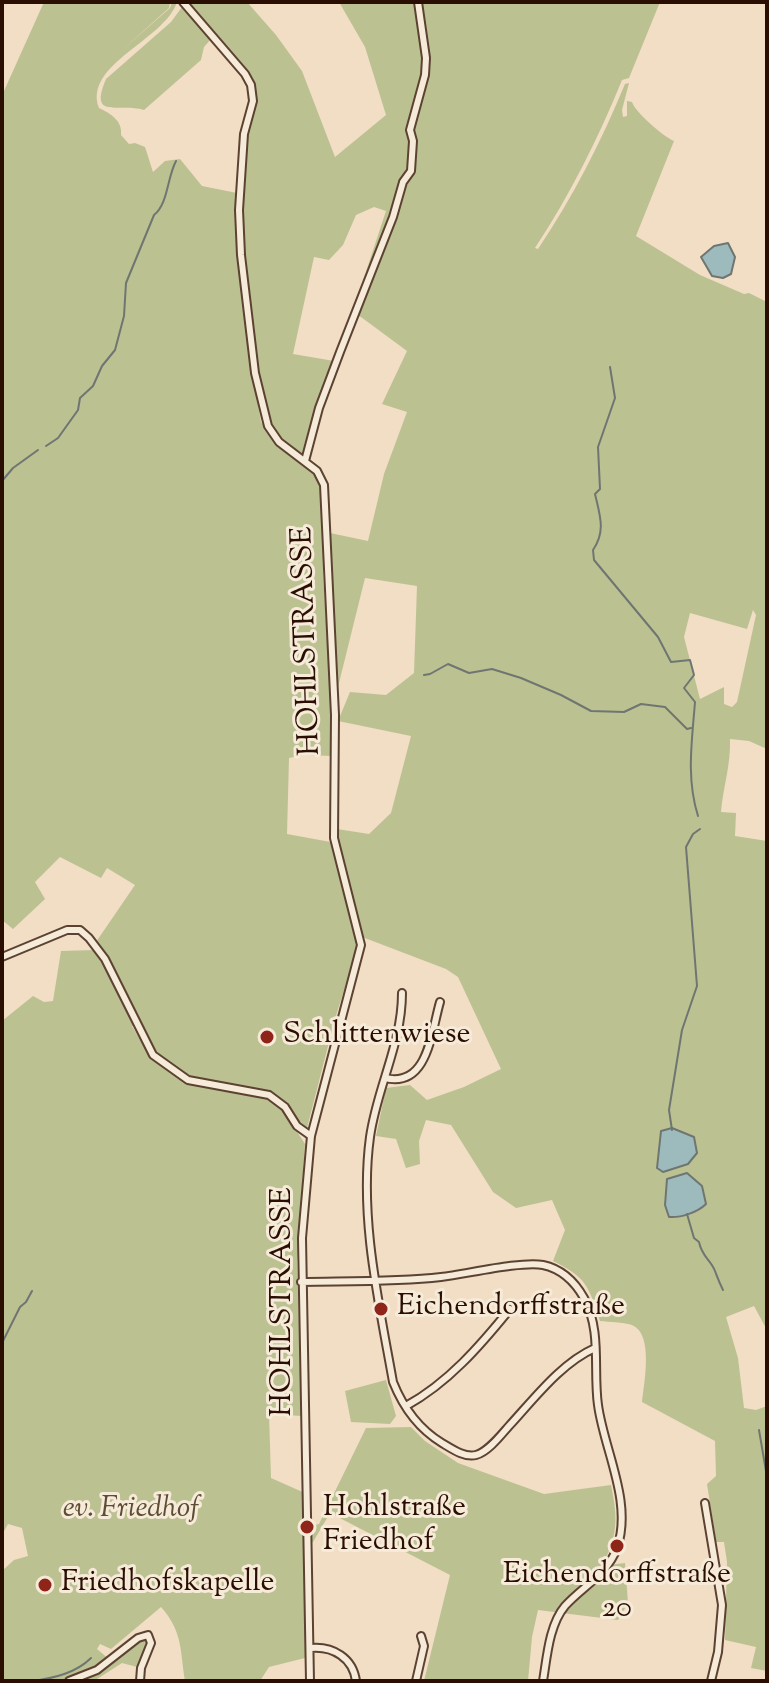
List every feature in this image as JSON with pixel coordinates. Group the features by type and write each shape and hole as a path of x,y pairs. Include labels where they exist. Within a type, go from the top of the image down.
{"street":[{"name":"HOHLSTRASSE","path":"183,2 251,85 253,101 244,134 239,210 241,255 255,373 268,426 279,442 317,471 324,485 335,715 334,838 361,945 311,1136 302,1238 310,1681"},
{"path":"305,461 319,408 393,217 403,182 411,171 413,141 410,130 425,75 426,58 418,2"},
{"path":"2,957 67,930 80,930 105,959 153,1055 188,1080 269,1095 285,1107 297,1126 311,1136"},
{"path":"402,993 399,1034 371,1132 368,1162 376,1281 393,1382 406,1406 415,1421 434,1438 466,1455 475,1455 501,1435 575,1357 595,1348"},
{"path":"385,1078 401,1079 418,1071 440,1002"},
{"path":"301,1282 376,1281 471,1274 530,1264 552,1268 571,1279 585,1300 596,1333 599,1410 622,1519 617,1546 608,1567 565,1607 555,1623 543,1681"},
{"path":"406,1406 431,1392 447,1378 510,1309"},
{"path":"705,1503 722,1605 718,1652 711,1681"},
{"path":"69,1681 97,1670 138,1638 148,1635 151,1643 141,1668 140,1681"},
{"path":"416,1681 424,1646 421,1636"},
{"path":"311,1648 335,1649 356,1675 356,1681"}],"green space":[{"name":"ev. Friedhof","path":"44,2 170,2 169,8 122,50 170,8 172,2 177,2 170,16 113,65 103,78 97,92 99,108 118,122 121,135 129,144 145,147 153,172 165,161 180,159 202,186 237,193 239,259 248,344 261,422 277,443 312,470 324,495 323,573 332,756 289,758 287,834 336,843 337,829 369,834 391,813 411,736 338,721 350,692 386,695 414,673 417,586 365,578 337,691 330,533 368,541 384,474 407,412 382,404 407,351 361,317 352,314 386,211 374,207 356,215 343,245 329,260 314,257 293,354 334,361 304,458 281,440 270,425 259,380 243,254 241,207 247,133 255,87 244,68 186,2 247,2 302,71 335,157 386,115 365,47 339,2 660,2 629,78 622,80 583,166 535,248 538,249 575,189 625,84 629,83 623,117 627,116 627,101 632,102 650,124 674,141 636,236 700,275 767,302 767,749 749,741 730,739 721,812 736,813 735,836 767,841 767,1330 754,1306 726,1317 738,1358 744,1408 756,1410 767,1406 767,1671 751,1668 756,1647 725,1640 727,1562 724,1542 716,1542 707,1484 716,1476 715,1441 642,1402 646,1372 643,1338 632,1325 600,1321 585,1284 573,1272 553,1261 565,1230 552,1200 516,1208 493,1192 451,1125 426,1120 419,1141 420,1164 406,1168 396,1139 376,1136 386,1088 410,1085 427,1100 501,1069 458,977 446,969 357,935 358,945 307,1128 270,1093 190,1078 155,1055 140,1026 132,1026 150,1057 187,1082 268,1096 282,1108 305,1144 297,1263 302,1416 269,1414 271,1478 307,1494 308,1527 319,1524 366,1428 411,1427 425,1441 458,1463 544,1494 611,1485 615,1527 602,1566 625,1563 628,1603 618,1620 538,1610 528,1681 424,1681 450,1575 330,1513 313,1542 307,1545 311,1648 305,1658 269,1667 260,1681 185,1681 177,1633 161,1607 111,1649 100,1644 97,1649 110,1660 138,1638 151,1638 141,1668 122,1663 94,1681 2,1681 2,1021 33,996 44,1002 53,1001 61,951 94,950 105,968 114,968 96,942 135,885 107,868 101,878 60,857 35,882 45,899 13,929 2,920 4,91","holes":["753,610 756,615 737,702 732,707 724,704 724,687 700,699 684,637 690,613 747,629","8,1524 22,1528 28,1556 14,1560 3,1570 3,1533"]},
{"path":"182,7 211,39 204,47 201,60 144,110 104,105 101,92 106,79 171,22"},
{"path":"386,1380 396,1416 390,1424 351,1422 345,1391"}],"water":[{"path":"728,243 735,257 731,274 723,278 712,276 701,257 714,246"},
{"path":"672,1128 694,1137 697,1153 688,1164 663,1172 657,1168 661,1131"},
{"path":"687,1173 702,1186 706,1204 689,1214 669,1217 665,1205 667,1179"}],"waterway":[{"path":"46,446 58,438 78,410 80,398 93,386 102,366 115,350 124,316 126,283 154,215 165,198 176,161"},
{"path":"610,367 615,398 598,447 600,489 595,494 601,530 593,550 594,560 658,637 671,662 690,660 694,675 684,688 695,702 691,774 698,816"},
{"path":"2,481 13,468 38,450"},
{"path":"424,675 448,664 469,673 492,669 521,678 591,711 624,712 641,704 665,707 687,729 691,728"},
{"path":"672,1130 669,1110 682,1030 697,986 686,847 693,834 700,829"},
{"path":"687,1214 694,1238 713,1267 723,1290"},
{"path":"2,1343 32,1291"},
{"path":"759,1430 767,1477"},
{"path":"33,1681 64,1674 79,1668 91,1658"}],"place":[{"name":"Schlittenwiese","path":"267,1037"},
{"name":"Eichendorffstraße","path":"381,1309"},
{"name":"Hohlstraße Friedhof","path":"307,1527"},
{"name":"Eichendorffstraße 20","path":"617,1546"},
{"name":"Friedhofskapelle","path":"45,1585"}]}
